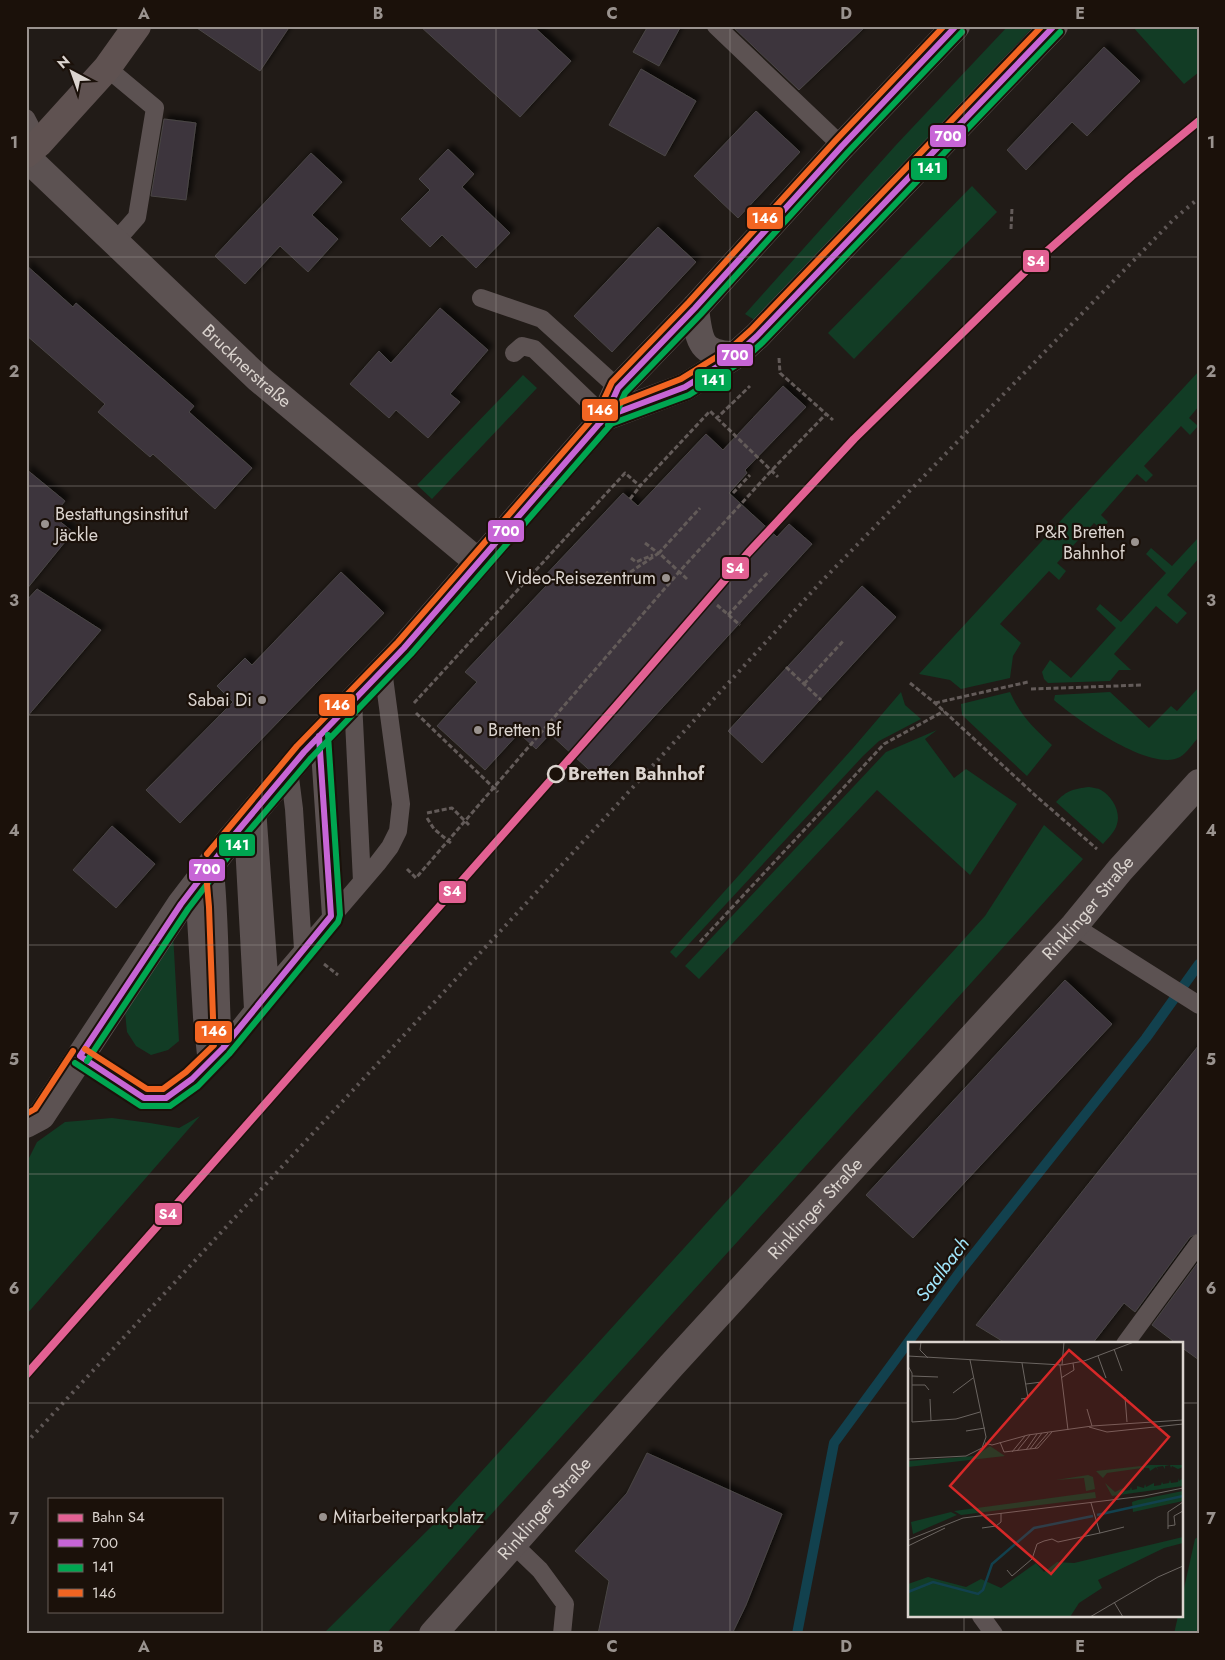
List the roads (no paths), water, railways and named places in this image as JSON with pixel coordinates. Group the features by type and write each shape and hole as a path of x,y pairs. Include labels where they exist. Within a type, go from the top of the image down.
{"main road":[{"path":"31,151 107,68 137,26"}],"street":[{"path":"26,1124 40,1116 194,885 289,770 404,648 605,417 618,388 695,308 842,146 956,26"},
{"path":"605,417 685,387 736,355 757,336 1054,26"},
{"name":"Brucknerstraße","path":"31,151 115,242 259,379 478,562"},
{"path":"695,308 698,333 707,349 721,355 736,355"},
{"name":"Rinklinger Straße","path":"433,1634 744,1285 1074,926 1120,870 1199,782"}],"lane":[{"path":"716,26 842,146"},
{"path":"107,68 154,108 137,217 115,242"},
{"path":"26,118 31,151"},
{"path":"481,298 542,318 618,388"},
{"path":"514,353 522,346 534,349 605,417"},
{"path":"80,1056 144,1098 166,1098 192,1079 223,1048 303,949 388,850 398,831 400,804 382,670"},
{"path":"353,701 362,881"},
{"path":"319,736 331,916"},
{"path":"289,770 294,809 303,949"},
{"path":"250,817 270,989"},
{"path":"250,817 253,1009"},
{"path":"214,860 217,885 223,1048"},
{"path":"194,885 207,1064"},
{"path":"1074,926 1199,1005"},
{"path":"1126,1342 1199,1243"},
{"path":"513,1544 540,1570 564,1604 562,1634"},
{"path":"982,1618 994,1634"}],"waterway":[{"name":"Saalbach","path":"908,1342 962,1269 1146,1038 1199,964"},
{"name":"Saalbach","path":"797,1634 834,1443 908,1342"}],"railway":[{"path":"26,1443 820,583 1174,219 1199,198"}],"rail line":[{"name":"S4","path":"26,1375 617,705 749,552 854,439 1036,261 1132,176 1199,121"}],"place":[{"name":"Bestattungsinstitut Jäckle","path":"45,524"},
{"name":"P&R Bretten Bahnhof","path":"1135,542"},
{"name":"Video-Reisezentrum","path":"666,578"},
{"name":"Sabai Di","path":"262,700"},
{"name":"Bretten Bf","path":"478,730"},
{"name":"Bretten Bahnhof","path":"556,774"},
{"name":"Mitarbeiterparkplatz","path":"323,1517"}]}
